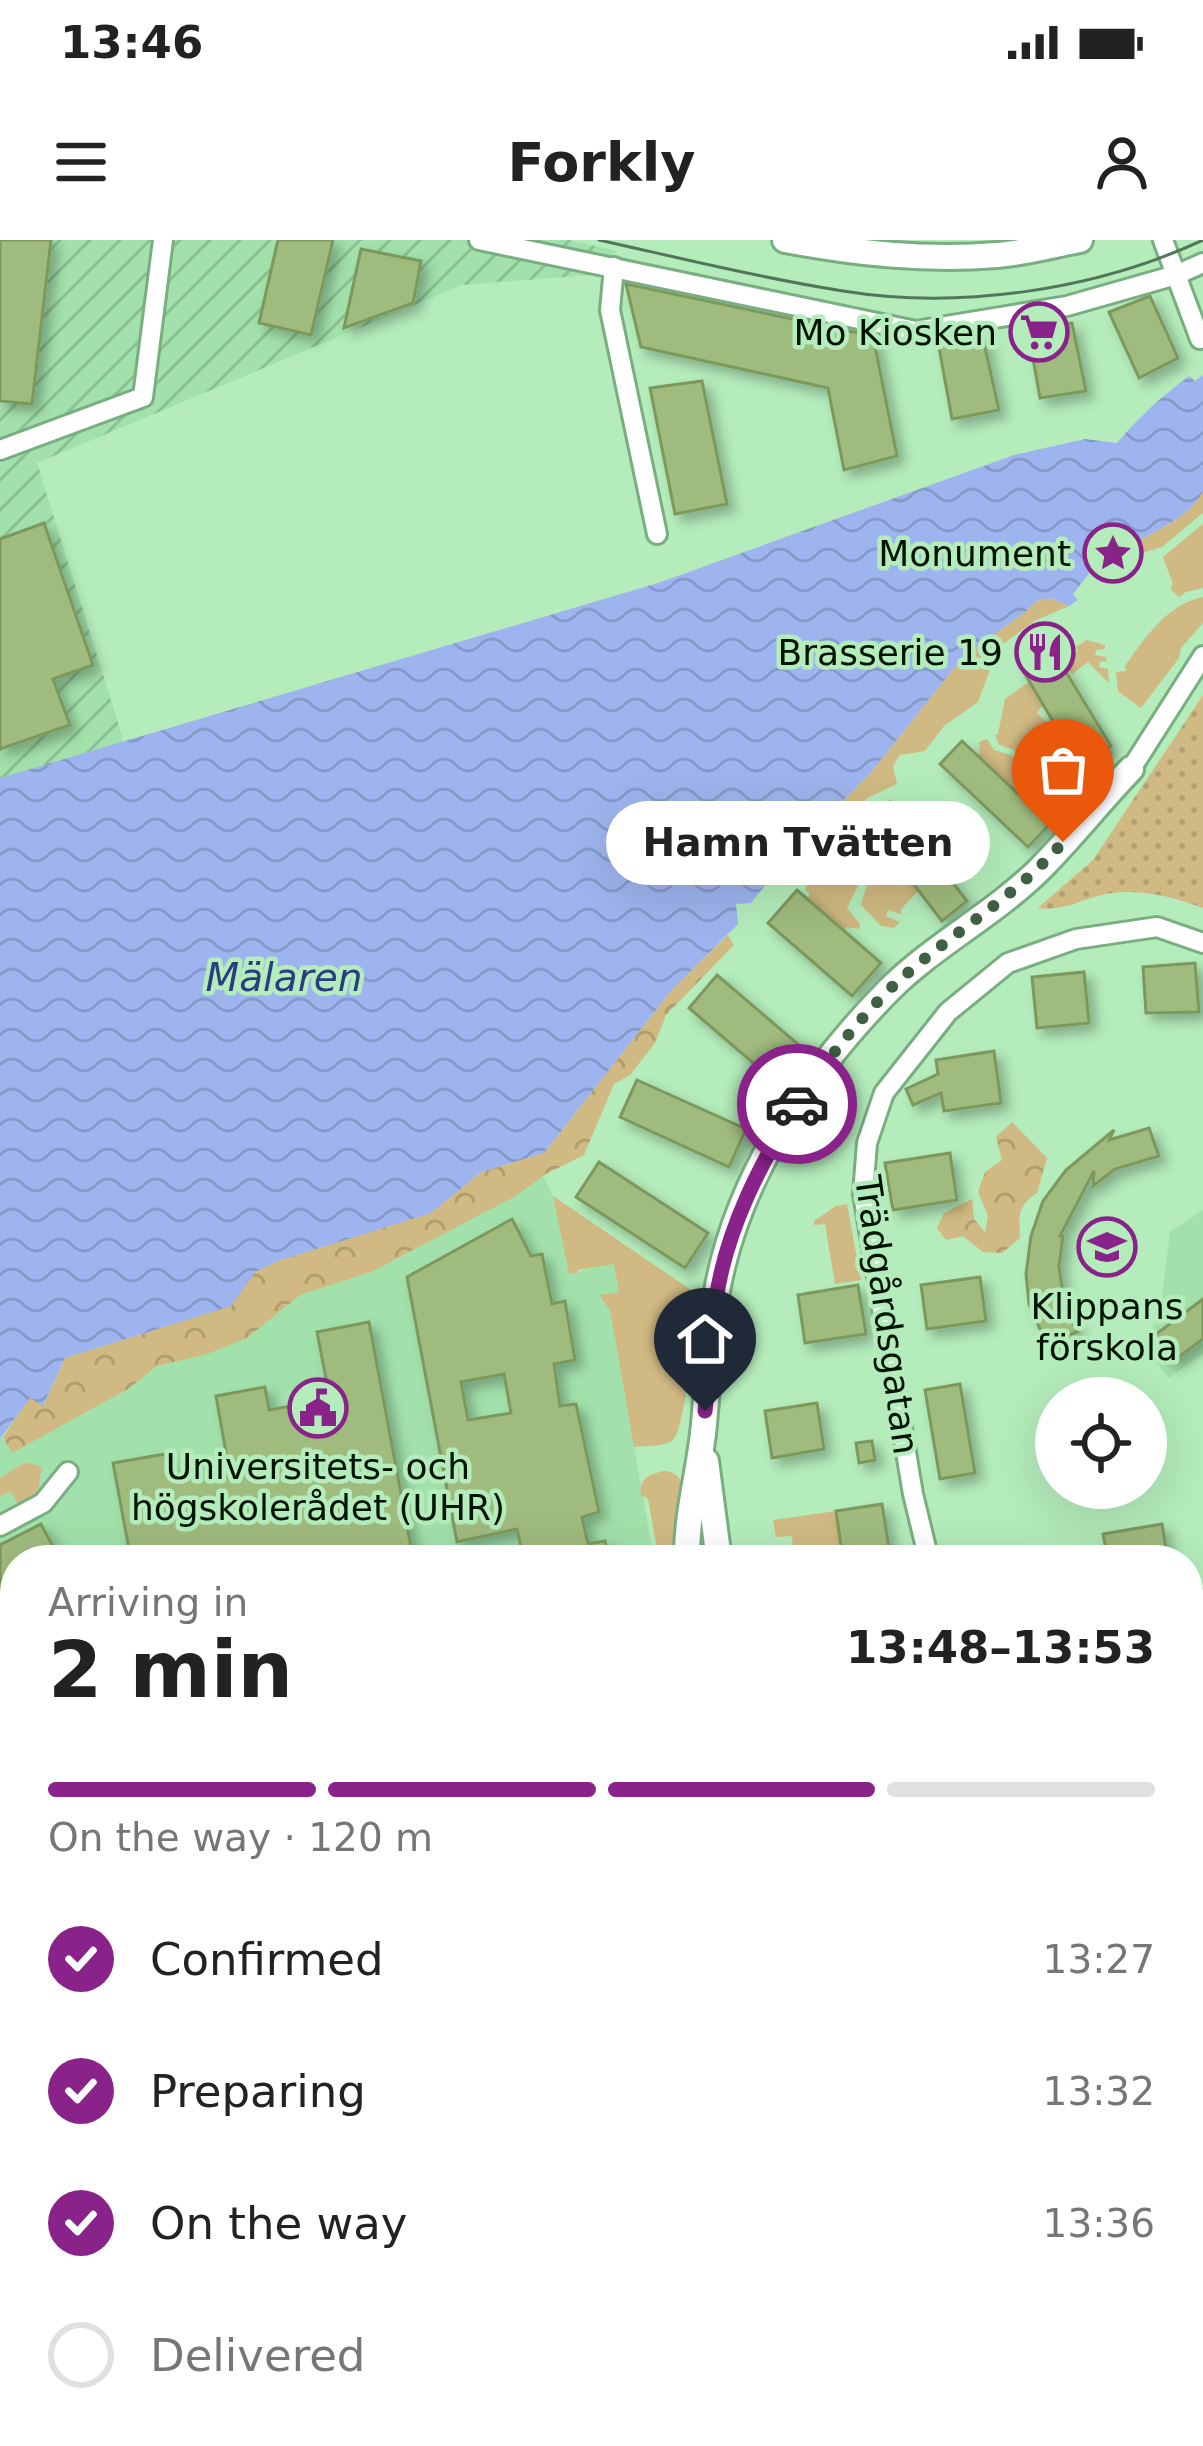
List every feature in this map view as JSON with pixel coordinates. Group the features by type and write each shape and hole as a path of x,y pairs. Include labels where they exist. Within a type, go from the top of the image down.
{"street":[{"path":"0,450 143,397 163,240"},
{"path":"479,240 916,331 1067,306 1203,263"},
{"path":"785,240 912,258 1001,255 1080,240"},
{"path":"1163,240 1200,339"},
{"path":"614,267 610,310 657,534"},
{"path":"686,1545 716,1296 730,1239 764,1159 835,1051 890,989 1038,872 1131,769 1203,656"},
{"name":"Trädgårdsgatan","path":"925,1545 863,1194 867,1143 884,1093 948,1012 1007,963 1076,939 1157,927 1203,943"},
{"path":"703,1435 717,1545"},
{"path":"0,1526 43,1503 68,1472"}],"shaded area":[{"path":"0,240 569,240 617,251 589,275 462,285 37,463 124,742 0,778"},
{"path":"533,1157 553,1196 569,1274 614,1263 619,1293 600,1296 610,1310 651,1545 0,1545 0,1439 255,1272"},
{"path":"1203,1210 1203,1354 1169,1378 1145,1348 1161,1306 1170,1232"}],"green space":[{"path":"1203,491 1203,513 1162,547 1128,557 1123,552 1178,518"},
{"path":"1203,524 1203,588 1179,597 1170,589 1173,584 1163,557"},
{"path":"1203,597 1203,623 1141,708 1118,691 1116,672 1126,671 1141,644 1168,615"},
{"path":"1051,598 1069,606 1034,621 998,648 978,702 944,726 925,751 900,755 893,766 897,784 867,798 827,859 797,871 787,858 873,770 962,658 1036,601"},
{"path":"1087,640 1105,645 1095,655 1106,657 1099,667 1108,669 1109,683 1088,662 1072,674 1065,662"},
{"path":"1030,681 1046,709 1041,707 1037,713 1056,739 1055,771 1030,773 1015,750 999,745 995,735 1005,699"},
{"path":"1203,695 1203,908 1130,892 1038,908 1093,860"},
{"path":"987,739 994,750 1011,755 1039,795 1021,797 977,756 979,742"},
{"path":"862,834 877,845 881,842 919,890 901,914 888,910 886,916 900,922 894,928 881,926 861,905 869,854 844,865 836,862 852,838"},
{"path":"862,864 860,882 847,908 859,929 844,930 807,898 810,894 805,889 819,874 845,872"},
{"path":"728,935 734,945 666,1015 655,1043 630,1075 614,1084 584,1155 371,1272 300,1295 247,1338 157,1366 128,1389 12,1453 3,1437 30,1397 44,1405 65,1358 230,1306 255,1272 431,1213 481,1172 544,1153 670,992"},
{"path":"1012,1122 1047,1158 1037,1193 1021,1212 1020,1238 1002,1253 983,1252 963,1236 946,1240 937,1228 944,1213 972,1199 974,1219 985,1232 988,1216 978,1192 985,1172 1002,1160 996,1137"},
{"path":"553,1196 700,1296 682,1417 669,1442 634,1447 610,1310 599,1295 619,1292 614,1264 569,1274"},
{"path":"847,1204 861,1280 835,1284 825,1224 814,1225 814,1221"},
{"path":"632,1262 663,1276 665,1291 657,1302 631,1287 626,1276"},
{"path":"26,1462 42,1467 36,1496 20,1508 11,1491 0,1496 0,1478"},
{"path":"670,1472 683,1484 680,1545 656,1545 648,1499 641,1495 641,1485 654,1474"},
{"path":"836,1511 840,1545 793,1545 792,1536 776,1537 773,1520"}],"water":[{"name":"Mälaren","path":"1203,375 1203,491 1197,501 1123,552 1112,545 1073,594 1078,600 1069,606 1051,598 1036,601 962,658 873,770 787,858 751,903 736,904 738,924 670,992 544,1153 481,1172 431,1213 255,1272 231,1306 65,1358 43,1406 30,1398 0,1439 0,778 658,583 1014,455 1085,439 1117,443 1189,376 1195,381"}],"building":[{"path":"0,240 51,240 32,404 0,401"},
{"path":"278,240 333,240 311,335 259,323"},
{"path":"361,249 421,261 413,303 344,328"},
{"path":"626,284 873,336 897,456 844,470 828,388 641,347"},
{"path":"1150,296 1178,358 1139,378 1109,312"},
{"path":"1072,323 1086,391 1040,398 1028,330"},
{"path":"982,334 999,410 952,419 938,342"},
{"path":"702,381 727,504 675,514 650,388"},
{"path":"44,523 93,665 53,679 70,725 0,749 0,539"},
{"path":"1049,644 1111,746 1079,765 1019,664"},
{"path":"962,741 1050,824 1028,847 940,764"},
{"path":"890,802 967,901 942,921 865,821"},
{"path":"797,890 881,963 852,996 768,923"},
{"path":"1195,963 1199,1012 1146,1013 1143,967"},
{"path":"1084,972 1089,1023 1037,1028 1032,977"},
{"path":"717,975 807,1052 779,1085 689,1008"},
{"path":"994,1051 1001,1103 944,1111 941,1093 913,1105 906,1089 938,1074 936,1060"},
{"path":"637,1080 746,1129 729,1167 620,1117"},
{"path":"1149,1128 1159,1156 1115,1169 1093,1186 1094,1171 1060,1236 1064,1303 1077,1332 1047,1345 1029,1304 1026,1274 1031,1236 1043,1201 1066,1170 1114,1130 1109,1140"},
{"path":"950,1153 957,1200 893,1210 885,1163"},
{"path":"599,1162 708,1233 685,1268 576,1197"},
{"path":"512,1219 531,1256 542,1254 552,1304 565,1301 575,1360 554,1364 560,1406 576,1404 599,1512 582,1517 588,1544 605,1541 606,1545 521,1545 517,1529 457,1542 407,1277","holes":["504,1374 511,1413 468,1420 461,1382"]},
{"path":"980,1277 986,1321 927,1329 921,1285"},
{"path":"858,1285 866,1334 805,1343 798,1295"},
{"path":"1203,1299 1203,1339 1172,1362 1151,1338"},
{"path":"369,1322 411,1545 128,1545 113,1463 165,1454 169,1475 228,1464 216,1396 265,1387 269,1410 330,1399 317,1332"},
{"path":"960,1384 975,1473 940,1479 925,1390"},
{"path":"817,1403 824,1449 772,1458 765,1411"},
{"path":"872,1441 875,1460 859,1463 856,1443"},
{"path":"882,1504 889,1545 841,1545 836,1511"},
{"path":"41,1524 52,1545 0,1545"},
{"path":"1162,1524 1166,1545 1105,1545 1103,1534"}],"tram line":[{"path":"599,240 812,286 934,298 1073,283 1118,272 1203,240"}],"way so far":[{"path":"797,1104 835,1051 890,989 1038,872 1063,842"}],"place":[{"name":"Mo Kiosken","path":"1039,332"},
{"name":"Monument","path":"1113,553"},
{"name":"Brasserie 19","path":"1045,652"},
{"name":"Hamn Tvätten","path":"1063,842"},
{"name":"Klippans förskola","path":"1107,1247"},
{"name":"Universitets- och högskolerådet (UHR)","path":"318,1408"}],"route":[{"path":"705,1411 716,1296 730,1239 764,1159 797,1104"}]}
